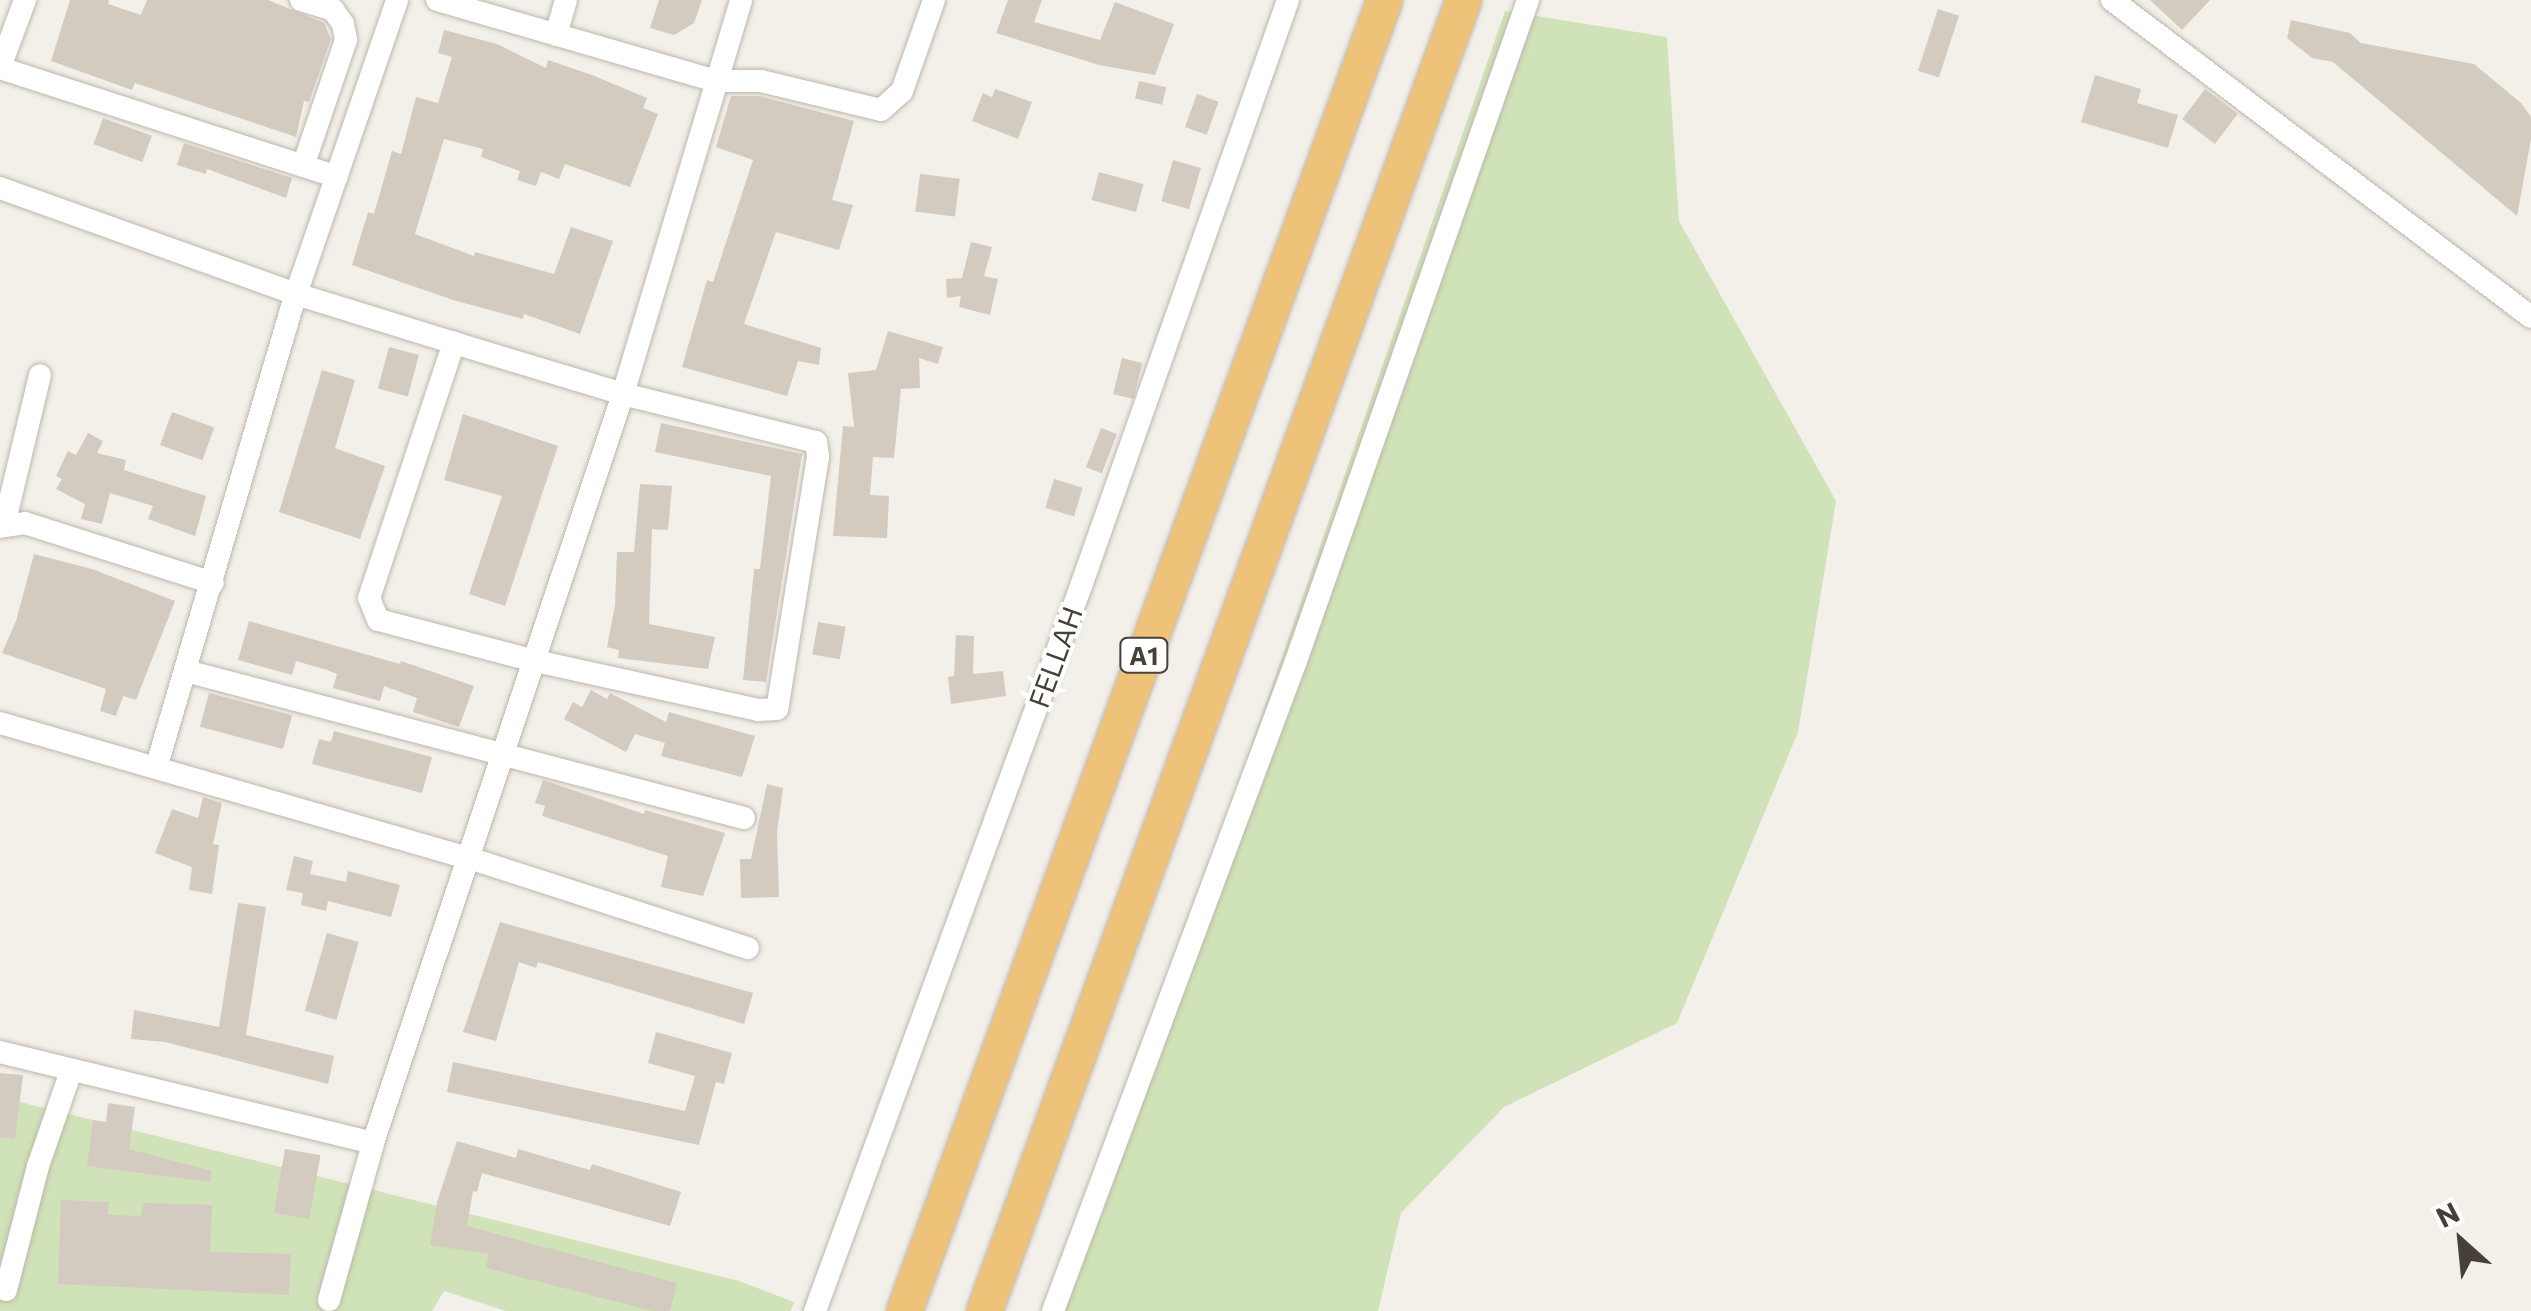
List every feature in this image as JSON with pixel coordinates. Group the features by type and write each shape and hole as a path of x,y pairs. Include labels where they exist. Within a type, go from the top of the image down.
{"highway":[{"name":"A1","path":"904,1311 1384,0"},
{"path":"984,1311 1462,0"}],"street":[{"path":"25,0 0,68 337,177"},
{"path":"301,0 333,10 343,24 346,40 303,166"},
{"path":"157,766 296,294 397,0"},
{"path":"437,0 714,81 761,80 881,110 902,90 934,0"},
{"path":"556,35 566,0"},
{"path":"329,1300 373,1144 503,757 531,660 623,394 741,0"},
{"name":"FELLAH","path":"815,1311 1081,586 1288,0"},
{"path":"1053,1311 1296,661 1528,0"},
{"path":"2112,0 2531,317"},
{"path":"0,188 296,294 454,342 623,394 817,444 781,701 773,711 531,660 385,624 370,606 454,342"},
{"path":"40,375 2,526 24,523 213,584"},
{"path":"186,671 744,818"},
{"path":"0,722 469,858 748,948"},
{"path":"0,1052 373,1144"},
{"path":"6,1290 38,1166 72,1071"}],"green space":[{"path":"1505,11 1667,37 1679,221 1836,501 1798,732 1677,1023 1504,1107 1401,1213 1378,1311 1056,1311"},
{"path":"0,1097 739,1281 794,1302 791,1311 506,1311 444,1291 432,1311 0,1311"}],"building":[{"path":"70,0 109,0 108,4 141,15 147,0 268,0 324,23 331,39 309,102 304,101 296,137 135,83 132,90 51,61"},
{"path":"659,0 702,0 694,23 674,35 650,28"},
{"path":"1008,0 1042,0 1034,22 1100,40 1115,2 1174,24 1155,75 1099,65 996,33"},
{"path":"2150,0 2210,0 2182,30"},
{"path":"1938,9 1959,16 1939,78 1918,71"},
{"path":"2291,20 2350,33 2361,43 2474,64 2521,103 2531,117 2531,139 2517,216 2333,62 2312,58 2287,38"},
{"path":"444,30 497,44 546,68 548,60 592,75 647,98 643,108 658,114 630,187 565,164 559,179 541,172 536,186 517,180 520,171 481,157 483,149 444,139 415,234 474,256 475,252 554,274 571,227 613,241 580,334 524,314 523,319 453,300 352,265 368,212 374,214 392,151 401,154 416,97 438,103 452,57 438,53"},
{"path":"2095,75 2141,89 2137,103 2178,115 2168,148 2081,122"},
{"path":"1139,81 1166,87 1162,105 1135,99"},
{"path":"995,89 1032,102 1018,139 972,121 983,93 992,97"},
{"path":"2205,89 2238,114 2215,144 2182,119"},
{"path":"1197,94 1219,102 1207,135 1185,127"},
{"path":"731,96 759,96 854,121 832,200 853,205 839,250 776,232 744,324 821,348 819,365 798,361 787,396 682,367 707,280 713,282 753,160 716,147"},
{"path":"103,118 152,136 142,162 93,144"},
{"path":"184,143 292,178 286,198 207,169 206,174 177,165"},
{"path":"1173,160 1201,168 1189,209 1161,201"},
{"path":"1099,172 1143,184 1136,212 1091,200"},
{"path":"920,174 960,179 955,217 915,212"},
{"path":"971,242 992,247 984,276 998,279 990,315 959,307 961,296 947,298 946,279 962,278"},
{"path":"888,331 943,347 938,364 919,358 920,388 901,389 894,458 873,457 870,495 889,496 887,538 833,536 843,426 854,427 848,373 876,370"},
{"path":"389,347 419,355 408,397 378,389"},
{"path":"1122,358 1142,363 1133,399 1113,394"},
{"path":"322,370 355,380 335,448 385,466 360,539 279,512"},
{"path":"172,412 214,427 202,460 160,445"},
{"path":"463,414 558,446 505,606 469,594 502,496 444,480"},
{"path":"661,423 802,454 766,682 743,680 754,569 760,569 771,476 655,452"},
{"path":"1101,428 1117,434 1102,473 1086,467"},
{"path":"88,433 103,441 97,453 126,460 124,470 206,496 195,536 148,519 153,506 110,493 102,524 81,519 85,504 56,489 62,479 56,476 68,451 76,455"},
{"path":"1054,479 1083,488 1074,516 1045,508"},
{"path":"640,484 672,486 668,530 652,529 649,624 715,637 708,669 618,658 619,650 607,647 615,605 617,552 634,552"},
{"path":"34,554 92,569 175,601 136,700 123,696 116,716 100,711 106,689 2,653 16,621"},
{"path":"249,621 400,664 401,661 474,686 459,727 413,712 417,698 384,686 380,701 333,688 337,674 296,661 292,675 238,660"},
{"path":"818,622 846,627 840,659 812,654"},
{"path":"956,635 974,636 973,674 1003,671 1006,696 951,704 948,677 954,676"},
{"path":"591,690 607,699 610,693 666,722 669,712 755,736 742,777 661,756 665,743 635,734 626,752 564,719 573,702 582,707"},
{"path":"209,693 292,715 283,749 200,727"},
{"path":"334,731 432,757 422,793 312,764 319,739 331,742"},
{"path":"543,780 644,814 645,810 725,833 703,896 661,887 668,856 542,816 545,806 535,803"},
{"path":"767,784 783,788 777,833 779,897 741,898 740,859 751,859"},
{"path":"203,797 222,803 213,844 219,845 212,894 189,890 192,867 155,853 172,809 198,818"},
{"path":"294,856 313,861 310,874 346,882 348,871 400,885 391,917 328,901 326,911 301,905 303,893 286,890"},
{"path":"238,903 266,907 246,1035 334,1056 328,1084 165,1042 131,1039 134,1010 219,1027"},
{"path":"500,922 753,993 744,1024 538,962 536,968 519,962 496,1041 463,1032"},
{"path":"327,933 359,942 336,1020 305,1011"},
{"path":"656,1032 732,1053 724,1084 716,1082 699,1145 447,1092 453,1062 685,1111 695,1076 648,1063"},
{"path":"0,1073 23,1075 15,1139 0,1137"},
{"path":"108,1103 135,1107 129,1149 212,1171 210,1182 87,1166 93,1120 106,1122"},
{"path":"457,1141 516,1158 518,1149 590,1170 592,1164 681,1192 670,1226 482,1173 477,1192 473,1191 467,1226 677,1283 670,1311 653,1311 486,1268 489,1254 430,1245 437,1202"},
{"path":"285,1149 320,1155 309,1219 274,1213"},
{"path":"61,1200 109,1202 108,1215 141,1216 144,1203 212,1205 210,1252 291,1254 289,1295 58,1284"}]}
